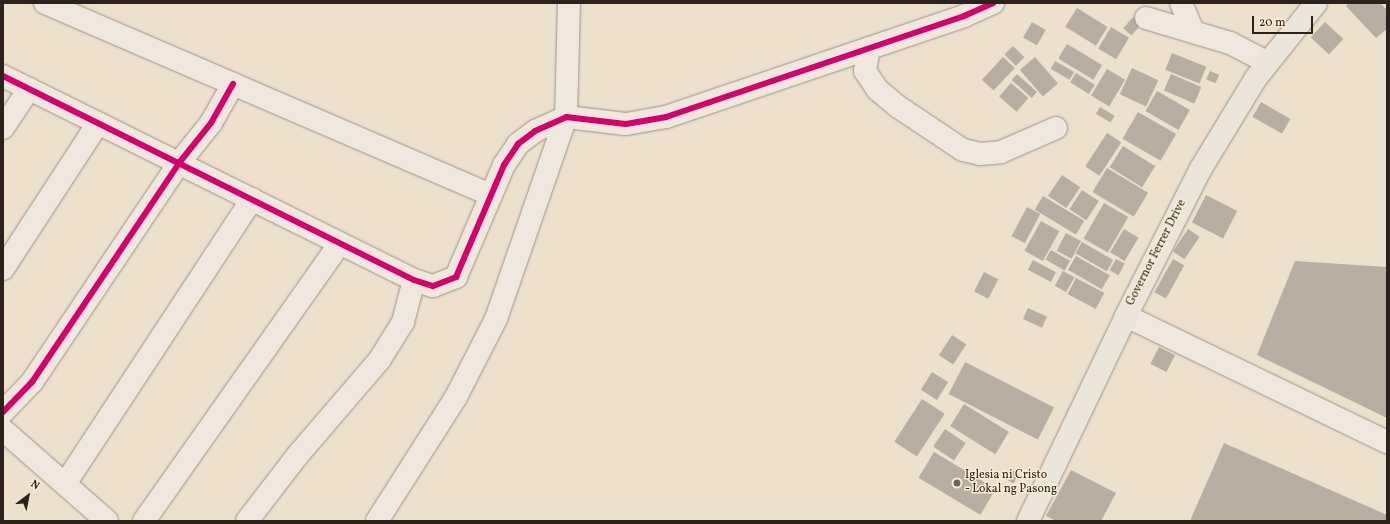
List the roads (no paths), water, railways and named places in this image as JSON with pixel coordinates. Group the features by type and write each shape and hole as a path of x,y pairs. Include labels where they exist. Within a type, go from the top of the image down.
{"main road":[{"name":"Governor Ferrer Drive","path":"1028,521 1126,316 1203,164 1225,126 1267,62 1316,3"}],"street":[{"path":"45,3 491,195"},
{"path":"376,521 456,397 496,319 566,117 569,3"},
{"path":"3,76 414,280 433,286 456,277 504,165 518,144 535,131 566,117 626,124 666,118 964,16 993,3"},
{"path":"1181,3 1192,31"},
{"path":"1146,18 1240,47 1267,62"},
{"path":"869,48 865,71 878,90 897,106 963,150 980,154 1001,152 1056,128"},
{"path":"3,412 32,382 179,163 211,123 233,84"},
{"path":"3,128 29,89"},
{"path":"3,269 98,123"},
{"path":"65,484 252,199"},
{"path":"144,521 340,243"},
{"path":"247,521 297,456 380,359 403,322 414,280"},
{"path":"1126,316 1387,442"},
{"path":"3,430 65,484 102,519"}],"place":[{"name":"Iglesia ni Cristo - Lokal ng Pasong","path":"957,483"}]}
